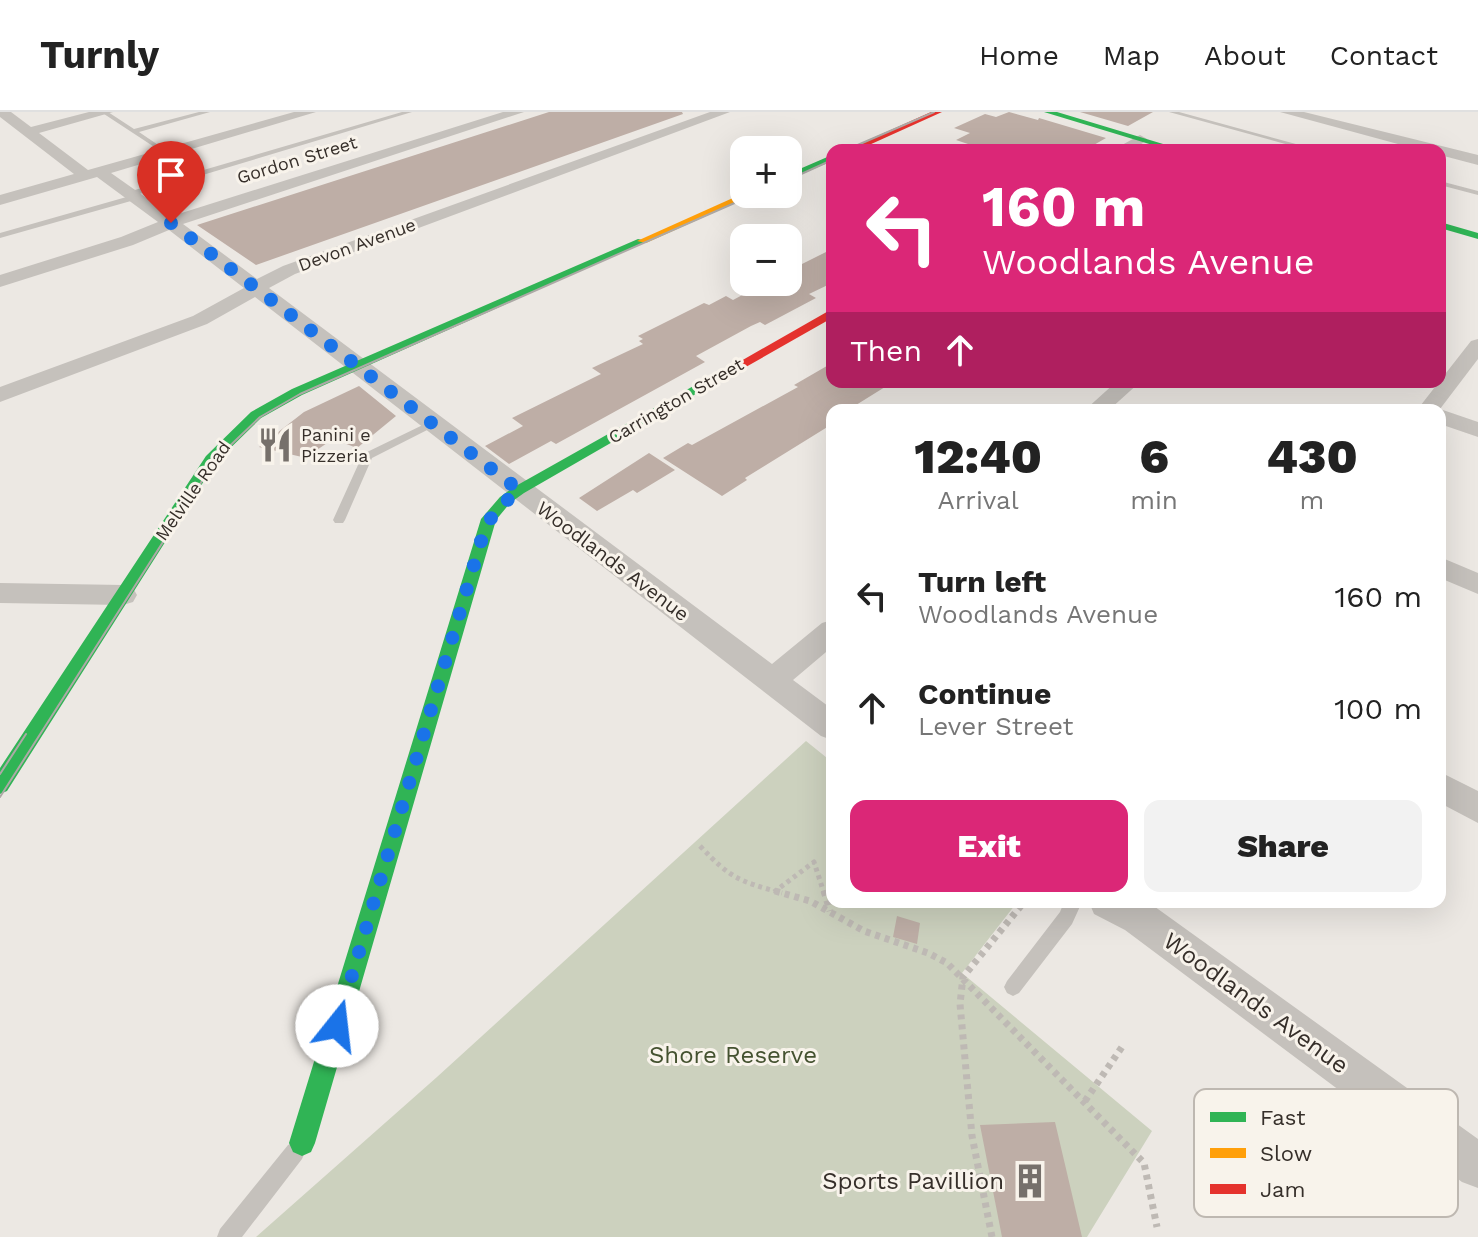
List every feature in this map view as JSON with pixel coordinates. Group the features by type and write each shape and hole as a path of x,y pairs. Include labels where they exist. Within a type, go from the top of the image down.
{"main road":[{"path":"864,144 938,112"},
{"path":"1048,112 1158,144"},
{"path":"802,171 826,161"},
{"name":"Melville Road","path":"0,785 222,445 274,404 730,203"},
{"path":"1446,227 1478,236"},
{"name":"Carrington Street","path":"302,1143 485,528 496,510 519,490 826,316"}],"street":[{"name":"Woodlands Avenue","path":"2,112 28,133 91,173 133,195 171,223 826,722"},
{"path":"8,139 105,112"},
{"path":"0,200 309,112"},
{"name":"Gordon Street","path":"0,281 517,112"},
{"name":"Devon Avenue","path":"0,395 200,320 289,270 723,112"},
{"path":"1287,112 1415,144"},
{"path":"1131,144 1140,139"},
{"path":"1446,152 1478,160"},
{"path":"1446,387 1478,345"},
{"path":"1103,404 1122,388"},
{"path":"1433,404 1445,388"},
{"path":"1446,418 1478,430"},
{"path":"1446,570 1478,584"},
{"path":"0,593 123,595"},
{"path":"772,681 826,636"},
{"path":"1446,789 1478,808"},
{"name":"Woodlands Avenue","path":"1119,908 1138,917 1373,1089"},
{"name":"Woodlands Avenue","path":"1458,1151 1478,1166"}],"lane":[{"path":"105,112 165,152"},
{"path":"134,131 207,112"},
{"path":"0,236 409,112"},
{"path":"1172,112 1292,144"},
{"path":"1446,185 1478,193"},
{"path":"339,520 367,456 431,424"},
{"path":"1013,987 1070,908"},
{"path":"228,1237 302,1143"}],"path":[{"path":"700,846 725,873 738,881 810,901 876,936 928,953 947,963 1144,1163 1157,1227"},
{"path":"774,892 814,862 826,900"},
{"path":"829,908 830,912"},
{"path":"992,1237 972,1136 960,1004 963,977 1019,908"},
{"path":"1085,1101 1124,1044"}],"green space":[{"name":"Shore Reserve","path":"806,741 826,757 826,908 1013,908 962,973 1152,1131 1087,1237 256,1237"}],"building":[{"path":"549,112 683,114 256,265 197,225"},
{"path":"1009,112 1106,138 1096,144 968,144 956,140 970,133 954,128 985,114 996,117"},
{"path":"1080,112 1153,112 1128,126"},
{"path":"826,252 826,286 809,294 816,298 765,325 760,322 751,326 696,356 705,362 556,444 551,441 509,464 485,446 523,426 512,418 601,374 592,368 643,344 639,341 643,339 638,336 704,303 709,305 726,296 733,300 741,296 802,296 802,264"},
{"path":"826,366 826,388 883,388 858,404 826,404 826,428 745,478 747,480 722,496 663,458 798,387 794,385"},
{"path":"359,386 396,416 357,448 333,439 302,457 259,447 304,412"},
{"path":"649,453 675,470 637,493 633,490 597,511 579,498"},
{"path":"897,916 920,923 917,944 893,937"},
{"name":"Sports Pavillion","path":"1055,1122 1082,1237 1002,1237 980,1125"}],"tram line":[{"path":"860,144 934,112"},
{"path":"802,174 826,163"},
{"path":"0,797 216,459 260,417 300,394 730,205"},
{"path":"0,774 26,734"}],"traffic: fast":[{"path":"1048,112 1158,144"},
{"path":"802,171 826,161"},
{"path":"1446,227 1478,236"},
{"path":"0,785 211,459 256,415 297,392 642,241"},
{"path":"302,1143 489,519 505,500 519,490 733,369"}],"traffic: slow":[{"path":"642,241 730,203"}],"traffic: jam":[{"path":"864,144 938,112"},
{"path":"733,369 826,316"}],"place":[{"name":"Panini e Pizzeria","path":"275,445"},
{"name":"Sports Pavillion","path":"1030,1181"}],"route":[{"path":"171,223 519,490 496,510 485,528 337,1026"}]}
